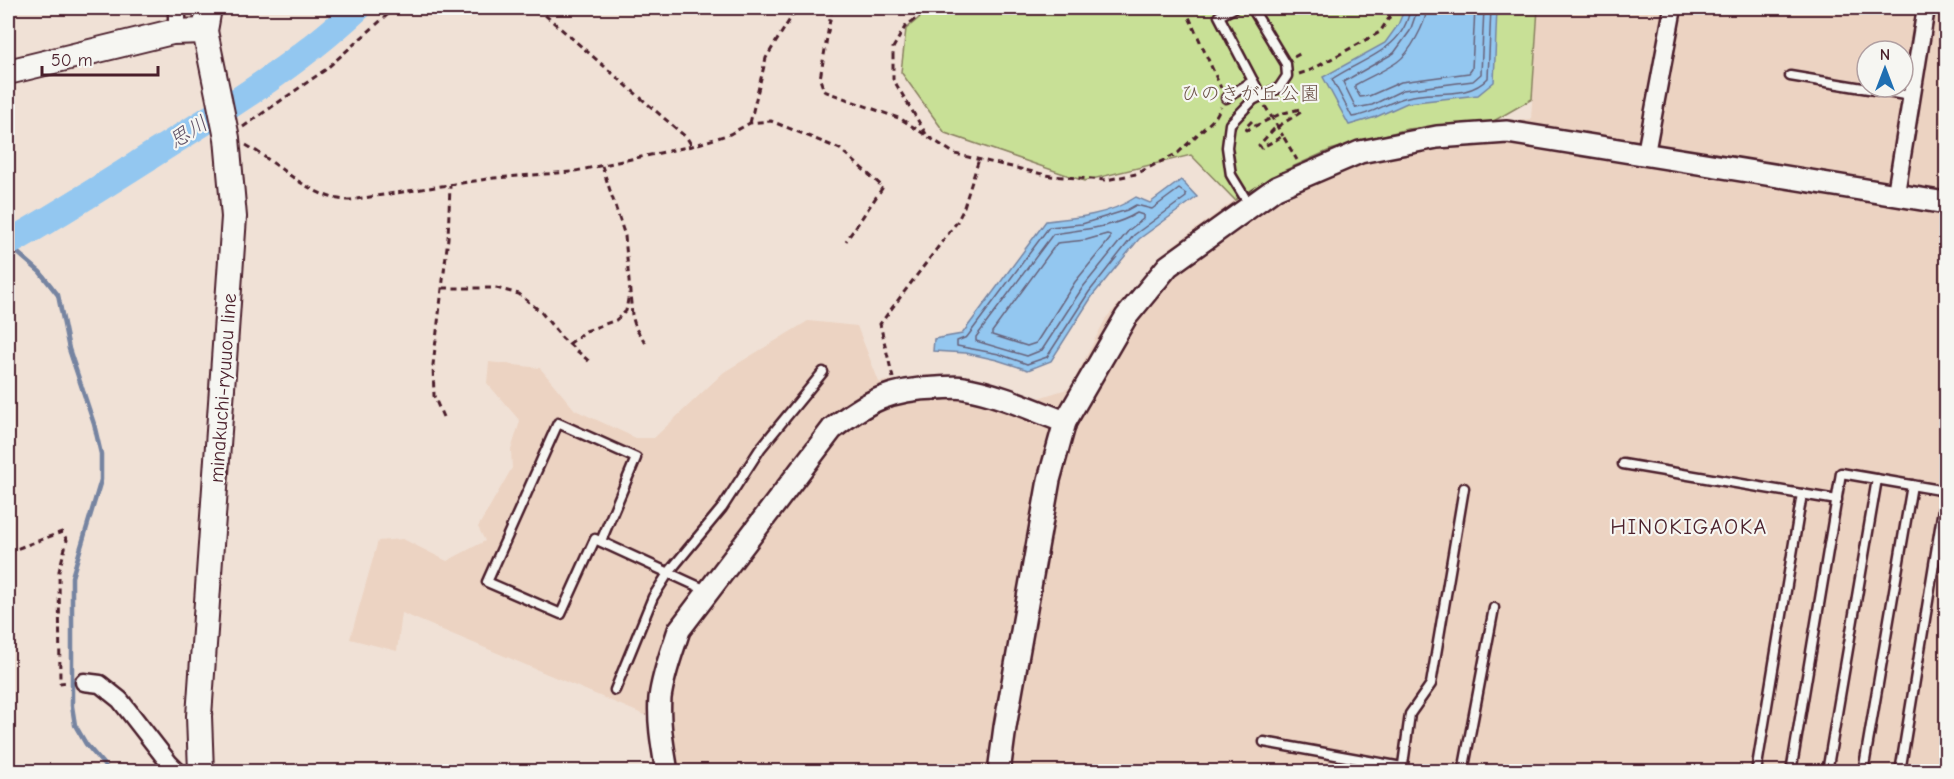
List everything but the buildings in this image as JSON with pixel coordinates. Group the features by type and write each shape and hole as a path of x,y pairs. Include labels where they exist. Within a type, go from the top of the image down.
{"main road":[{"path":"8,72 177,32 207,19"},
{"name":"minakuchi-ryuuou line","path":"201,771 199,716 234,246 233,190 207,19"}],"street":[{"path":"177,8 177,32"},
{"path":"1646,153 1672,8"},
{"path":"1915,73 1926,8"},
{"path":"1896,193 1911,99"},
{"path":"999,771 1049,480 1065,422 1126,317 1168,266 1276,188 1360,152 1437,137 1507,132 1947,203"},
{"path":"667,771 662,741 660,699 666,670 679,630 832,429 872,401 915,388 963,387 1065,422"},
{"path":"84,682 100,684 120,700 169,763 178,771"}],"lane":[{"path":"1234,8 1219,16 1262,96"},
{"path":"1250,206 1231,175 1227,147 1230,124 1253,100 1279,88 1287,76 1286,64 1252,8"},
{"path":"1790,76 1855,87"},
{"path":"1226,98 1253,81"},
{"path":"615,690 653,597 669,572 722,507 760,449 823,372"},
{"path":"601,541 636,458 558,423 486,582 561,614 595,539 708,591"},
{"path":"1623,464 1837,500"},
{"path":"1791,771 1841,473 1946,491 1900,771"},
{"path":"1827,771 1877,479"},
{"path":"1863,771 1912,485"},
{"path":"1264,742 1402,769 1410,714 1431,684 1464,488"},
{"path":"1756,771 1802,494"},
{"path":"1463,771 1494,608"}],"path":[{"path":"395,8 325,70 226,134 318,192 340,201 363,200 494,178 571,172 692,146 730,134 750,123 771,121 840,149 883,187 846,241"},
{"path":"537,8 687,138 692,146"},
{"path":"750,123 766,58 797,8"},
{"path":"832,8 820,79 824,91 901,119 955,154 1051,176 1107,180 1136,174 1178,153 1215,118 1226,98 1185,8"},
{"path":"927,135 892,79 893,48 905,27 929,8"},
{"path":"1297,75 1311,70 1380,32 1393,8"},
{"path":"1294,57 1303,52"},
{"path":"1266,108 1300,167"},
{"path":"1258,114 1245,128 1247,130 1280,114 1300,109 1301,112 1278,127 1259,145 1261,148 1283,136"},
{"path":"896,392 880,324 957,222 979,159"},
{"path":"602,166 625,236 636,329 647,345"},
{"path":"443,417 434,396 433,364 448,238 450,186"},
{"path":"443,288 496,288 519,294 542,312 569,344 590,362"},
{"path":"569,344 585,331 616,320 626,311 630,289"},
{"path":"8,552 62,532 67,540 59,571 60,683 64,683"}],"shaded area":[{"path":"1538,8 1946,8 1946,771 654,771 647,716 402,613 397,651 350,639 378,541 403,539 447,561 485,541 478,527 512,468 511,450 520,421 487,383 489,362 540,368 575,410 636,438 654,438 724,372 808,321 857,326 879,382 932,375 963,377 1035,399 1070,388 1106,318 1171,247 1235,200 1279,173 1330,150 1407,129 1531,119"}],"green space":[{"name":"ひのきが丘公園","path":"931,8 1538,8 1532,99 1492,122 1407,129 1330,150 1279,173 1235,200 1191,155 1084,181 945,133 901,72 906,29"}],"water":[{"path":"1405,8 1497,8 1494,82 1478,95 1407,103 1376,117 1349,125 1323,77 1385,43 1398,25"},
{"path":"1181,180 1197,197 1139,239 1093,295 1051,361 1028,370 966,353 933,351 934,339 962,334 1046,221 1104,212 1136,197 1150,203"}],"waterway":[{"name":"思川","path":"8,243 234,103 311,49 358,8"},
{"path":"8,252 18,253 40,272 58,295 69,349 94,424 101,454 101,480 72,577 72,706 75,725 86,744 110,772"}],"district":[{"name":"HINOKIGAOKA","path":"1689,527"}]}
